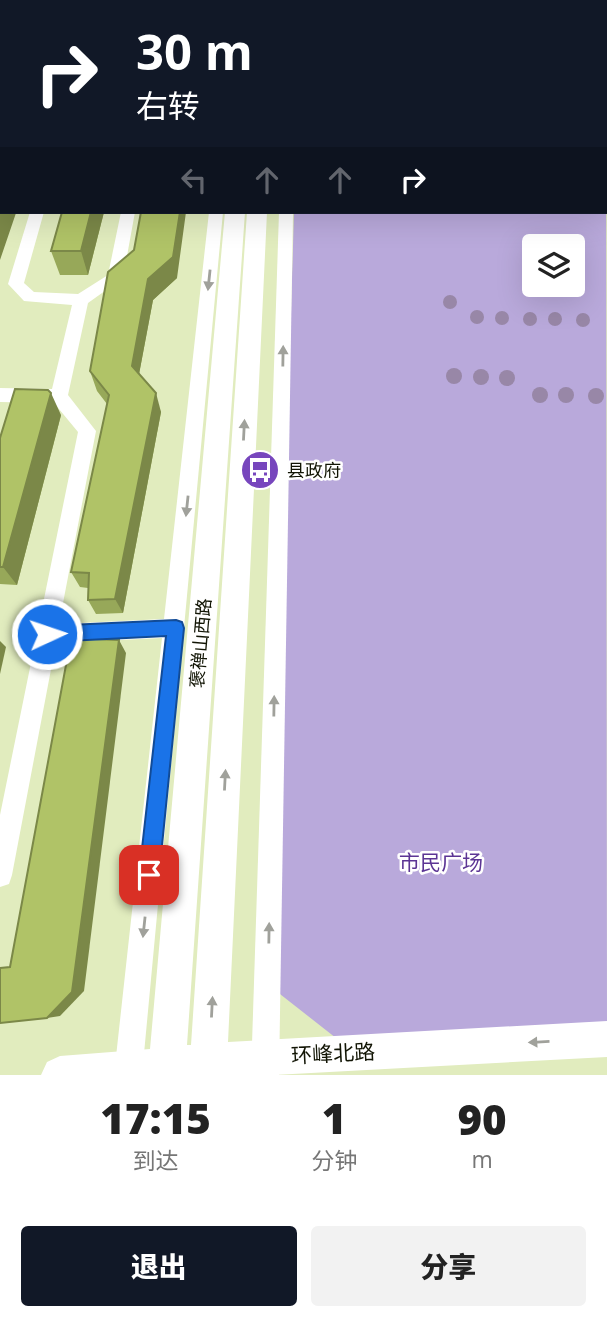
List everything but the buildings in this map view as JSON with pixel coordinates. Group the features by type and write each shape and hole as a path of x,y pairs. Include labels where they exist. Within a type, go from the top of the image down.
{"main road":[{"name":"褒禅山西路","path":"167,1070 235,214"},
{"name":"褒禅山西路","path":"208,1068 257,214"},
{"name":"环峰北路","path":"60,1075 266,1066 607,1039"}],"street":[{"path":"36,214 16,284 30,297 81,300 115,278 128,214"},
{"path":"128,1071 176,628 216,214"},
{"path":"266,1066 286,214"},
{"path":"59,396 81,300"},
{"path":"0,395 59,396"},
{"path":"0,875 87,431 59,396"},
{"path":"47,634 176,628"}],"green space":[{"name":"市民广场","path":"294,214 606,214 607,1022 336,1038 271,987"}],"place":[{"name":"县政府","path":"260,470"}],"route":[{"path":"47,634 176,628 149,875"}]}
